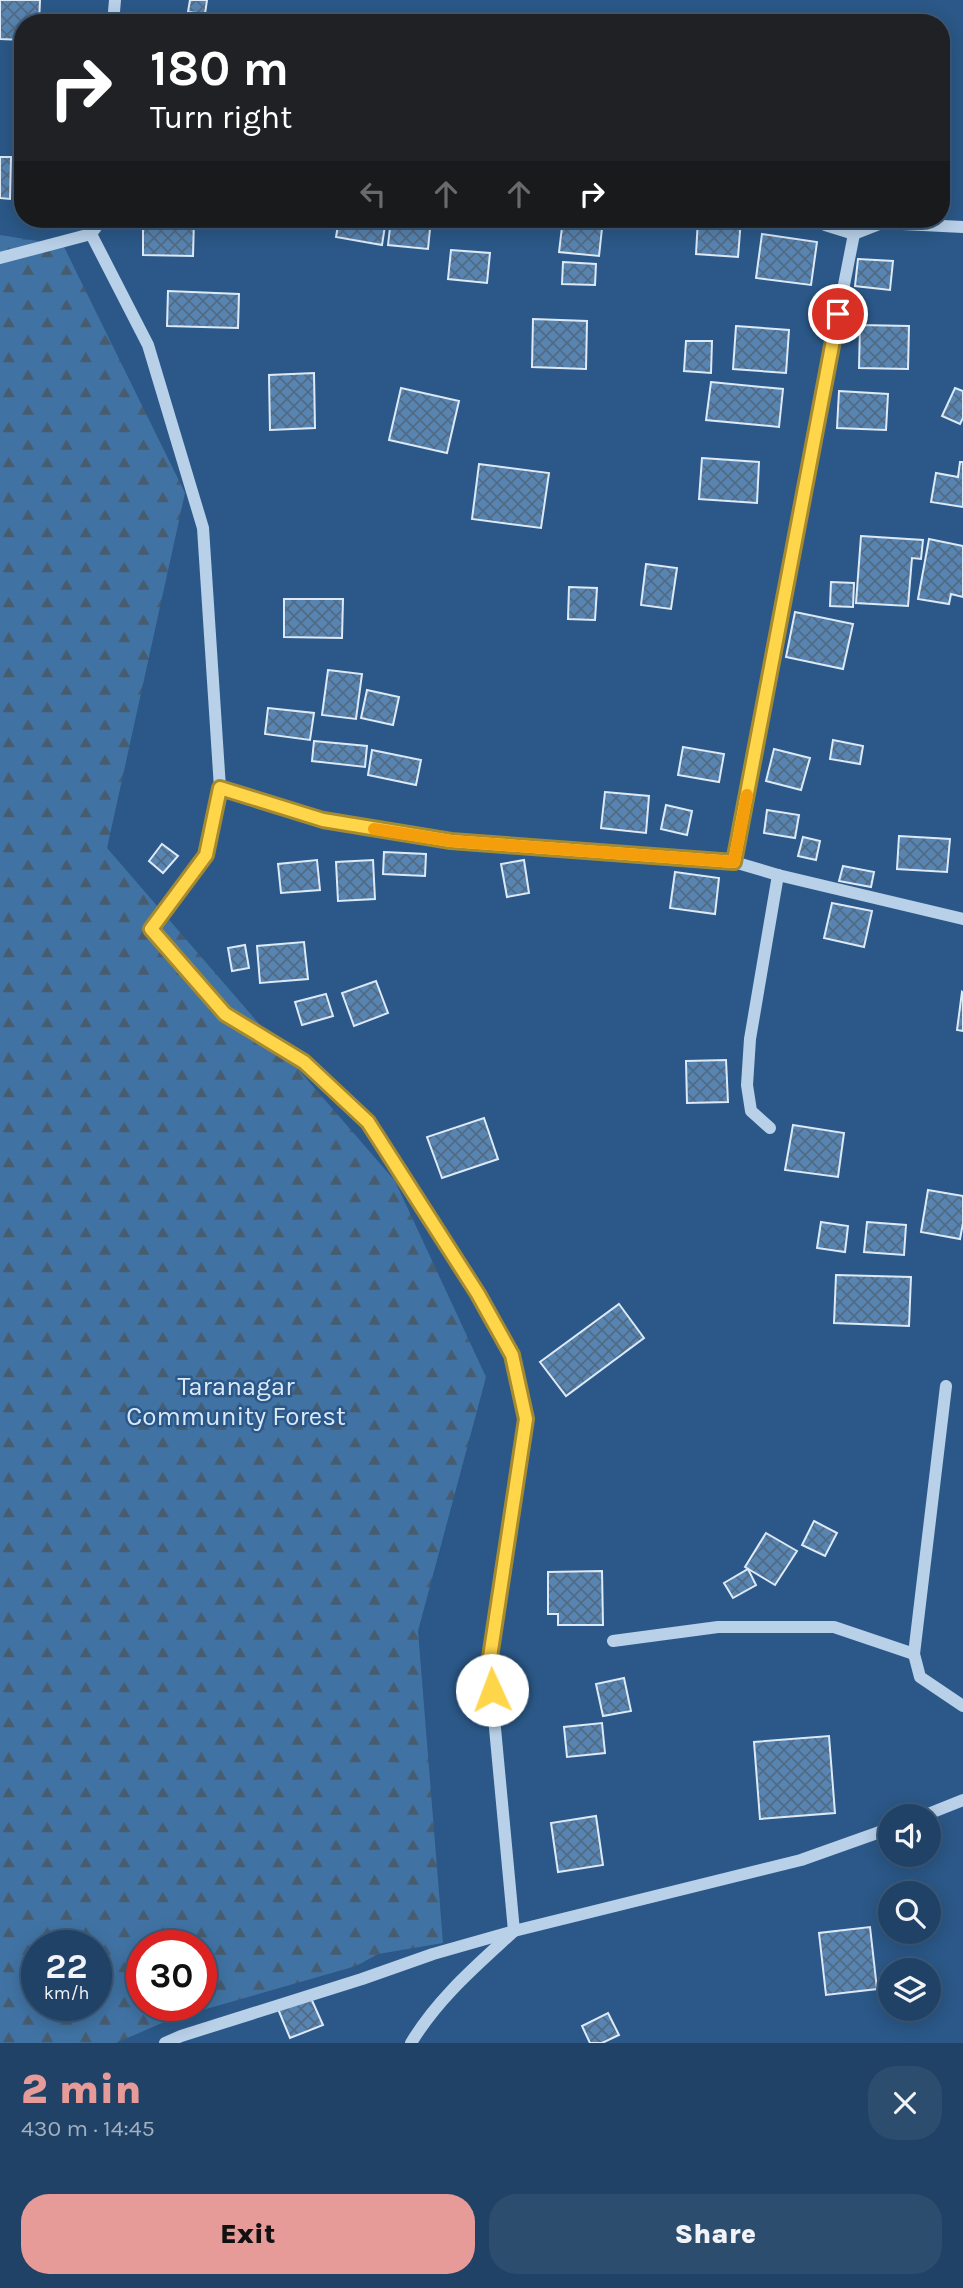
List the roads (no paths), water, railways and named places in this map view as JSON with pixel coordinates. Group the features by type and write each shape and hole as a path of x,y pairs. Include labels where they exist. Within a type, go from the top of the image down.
{"street":[{"path":"92,228 91,234 148,345 202,528 220,788 206,855 151,929 225,1014 304,1062 368,1122 478,1294 512,1355 526,1419 489,1664 514,1931"},
{"path":"0,258 91,234 95,228"},
{"path":"835,228 854,234 869,228"},
{"path":"734,862 854,234"},
{"path":"220,788 323,820 451,841 734,862 778,876 963,919"},
{"path":"770,1128 751,1111 747,1085 750,1039 778,876"},
{"path":"946,1386 914,1654 920,1677 963,1706"},
{"path":"613,1641 718,1627 834,1627 914,1654"},
{"path":"941,1809 963,1800"},
{"path":"165,2043 433,1954 514,1931 801,1860 878,1833"},
{"path":"411,2043 451,1989 514,1931"}],"park label":[{"name":"Taranagar Community Forest","path":"236,1401"}]}
